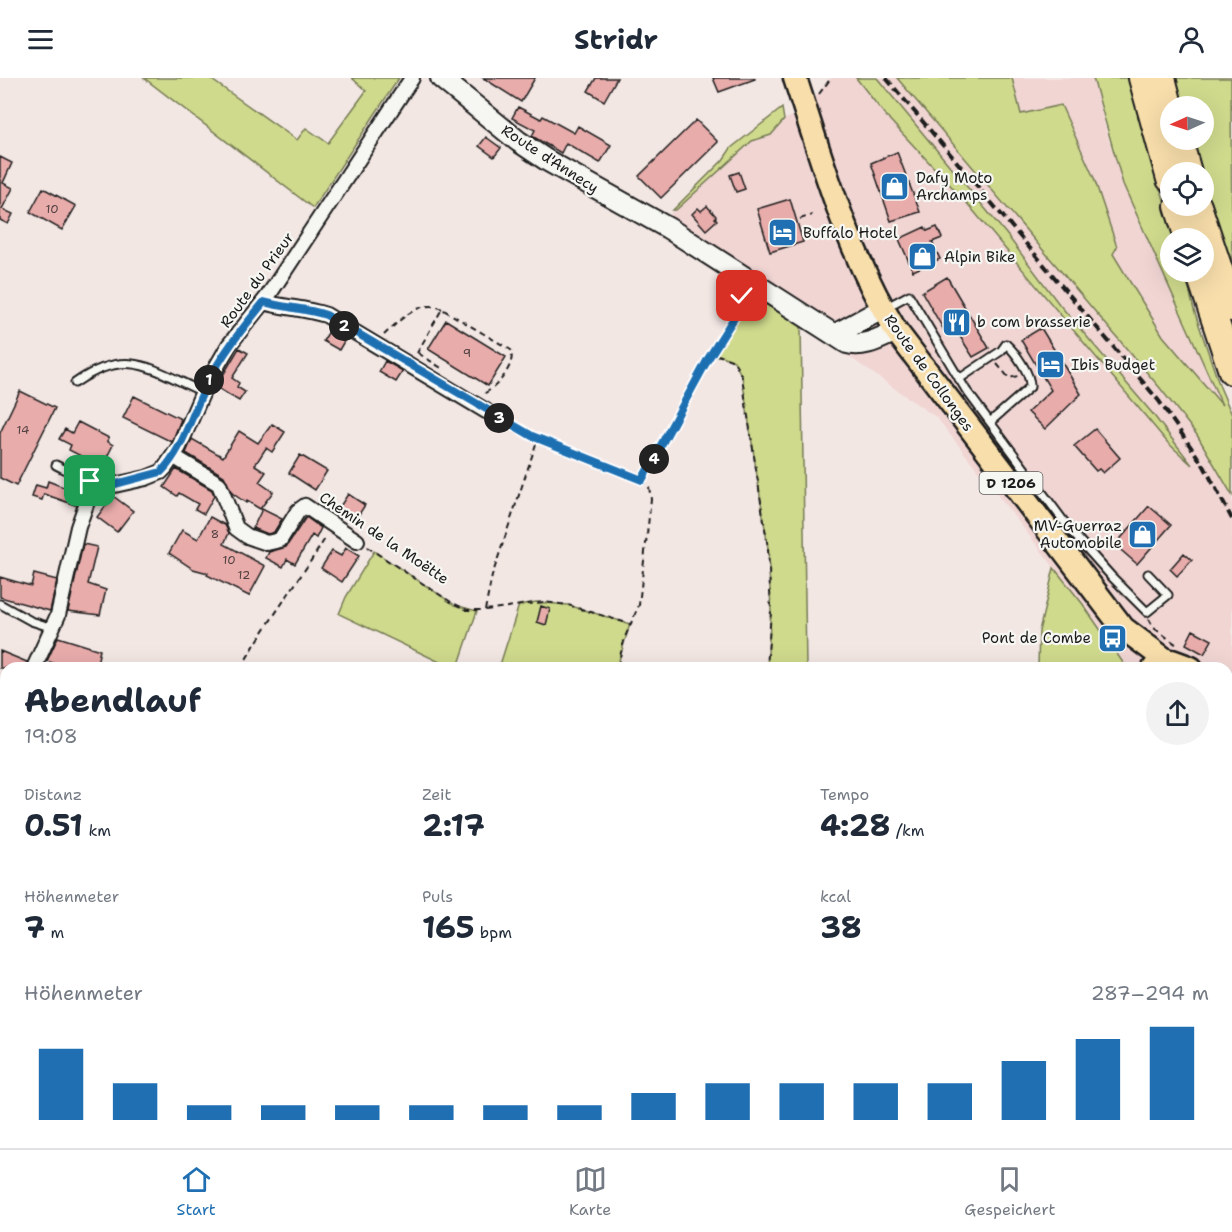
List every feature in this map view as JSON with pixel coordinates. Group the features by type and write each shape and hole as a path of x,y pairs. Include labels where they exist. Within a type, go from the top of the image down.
{"highway":[{"path":"1142,78 1165,162"},
{"path":"1162,78 1167,96"},
{"path":"1201,216 1232,308"},
{"path":"1202,282 1232,371"}],"main road":[{"name":"Route de Collonges","path":"795,78 844,225 882,309 896,331 1128,634 1139,662"},
{"name":"Route de Collonges","path":"1128,634 1174,661"}],"street":[{"name":"Route du Prieur","path":"101,488 157,474 165,468 186,432 203,392 229,345 264,302 412,78"},
{"name":"Route d'Annecy","path":"451,84 518,141 548,161 668,228 849,344 869,343 896,331"},
{"path":"264,302 286,308 300,307 326,315 486,411"},
{"path":"836,334 882,309"},
{"name":"Chemin de la Moëtte","path":"173,456 219,484 236,528 247,536 267,543 280,540 298,511 305,506 357,541"},
{"path":"37,662 60,609 82,511 88,499 101,488"}],"lane":[{"path":"882,309 909,295 959,379 990,422 1086,549 1147,612 1168,595 1148,574"},
{"path":"959,379 992,357 1006,344 1030,381 1030,389 990,422"},
{"path":"75,383 88,374 131,362 203,392"},
{"path":"56,465 101,488"},
{"path":"0,604 32,621 53,628"}],"path":[{"path":"800,219 812,215"},
{"path":"642,480 711,356 746,299 734,290"},
{"path":"372,342 420,308 435,305 512,353 511,361 496,386 482,394"},
{"path":"417,353 442,309"},
{"path":"711,356 722,356 734,361 742,377 768,548 771,611 767,662"},
{"path":"992,357 1009,378 1014,379 1025,372"},
{"path":"486,411 538,438 642,480 649,487 651,499 639,605 630,624 619,662"},
{"path":"484,610 492,576 538,438"},
{"path":"245,662 334,525"},
{"name":"Chemin de la Moëtte","path":"357,541 455,605 467,610 544,602 568,605 630,624"},
{"path":"1147,612 1174,661"}],"shaded area":[{"path":"831,78 897,78 1104,320 1197,435 1232,495 1232,662 1123,662 1082,603 937,418 835,347 657,232 673,210 676,210 752,141 771,135 784,120 805,109"},
{"path":"1012,78 1093,78 1108,138 1140,224 1160,268 1160,282 1166,282 1223,407 1163,336 1113,254 1117,247 1094,178 1061,105 1020,114"}],"green space":[{"path":"144,78 209,78 297,140 306,128 328,143 366,91 352,78 399,78 313,208"},
{"path":"856,78 877,78 1007,235 1059,304 1152,413 1192,465 1168,443 966,202 886,116"},
{"path":"897,78 1012,78 1021,114 1061,105 1094,178 1117,247 1113,254 1163,336 1222,405 1167,282 1187,282 1194,310 1232,415 1232,495 1197,435 1160,388"},
{"path":"1093,78 1129,78 1160,186 1160,216 1169,216 1172,228 1160,228 1160,267 1123,184"},
{"path":"1174,78 1231,78 1232,272 1214,215 1214,162 1198,162 1194,150 1214,150 1214,96 1179,96"},
{"path":"782,108 784,120 771,135 752,141 676,210 673,210 723,160 731,148"},
{"path":"749,292 801,325 806,662 767,662 771,611 768,548 742,377 734,361 722,356 711,356"},
{"path":"374,551 455,605 477,611 460,662 440,662 339,614 346,597"},
{"path":"1054,568 1082,603 1123,662 1038,662 1039,631"},
{"path":"536,602 568,605 630,624 619,662 501,662 519,605"}],"building":[{"path":"483,78 535,78 521,102"},
{"path":"596,78 617,78 604,101 588,91"},
{"path":"713,78 755,78 755,79 719,92"},
{"path":"518,107 541,119 543,116 574,133 578,126 611,145 600,163 566,143 561,153 532,136 535,130 512,118"},
{"path":"696,120 718,142 661,198 639,176"},
{"path":"486,137 501,148 494,157 479,146"},
{"name":"Dafy Moto Archamps","path":"897,152 920,212 891,221 871,163"},
{"path":"0,157 12,163 3,183 13,188 2,209 13,214 8,224 0,220"},
{"path":"739,172 745,189 736,192 730,175"},
{"path":"43,188 76,206 62,230 30,212"},
{"name":"Buffalo Hotel","path":"790,199 803,242 770,252 757,209"},
{"path":"707,206 717,220 706,230 692,214 698,208 701,211"},
{"path":"925,227 927,231 937,227 942,238 932,242 940,259 913,271 899,239"},
{"name":"b com brasserie","path":"947,277 989,348 973,357 954,327 945,332 922,292"},
{"path":"446,320 506,357 488,386 428,349"},
{"path":"331,328 346,338 339,350 323,341"},
{"name":"Ibis Budget","path":"1041,328 1081,394 1045,429 1028,412 1051,390 1021,340"},
{"path":"239,348 248,353 232,378 239,383 237,387 245,392 239,401 216,387"},
{"path":"385,361 403,371 396,382 379,372"},
{"path":"20,391 55,408 16,486 0,478 0,433"},
{"path":"134,396 181,419 172,442 123,418"},
{"path":"78,422 109,438 107,441 113,445 102,467 69,450 71,445 59,439 65,429 72,433"},
{"path":"272,424 285,432 272,452 266,448 255,465 266,472 259,482 273,492 260,509 232,493 224,476 186,453 192,439 223,457 239,431 258,443"},
{"path":"1095,429 1120,458 1103,473 1099,469 1096,471 1074,446"},
{"path":"300,455 327,471 315,490 289,473"},
{"path":"176,469 212,490 214,496 204,514 195,509 198,504 179,493 177,496 164,487"},
{"path":"48,481 81,494 75,505 44,494 42,500 32,497 36,485 46,488"},
{"path":"348,494 365,505 354,522 337,511"},
{"path":"113,496 133,511 117,532 97,517"},
{"name":"MV-Guerraz Automobile","path":"1149,506 1171,525 1137,564 1115,545"},
{"path":"262,509 282,519 274,532 268,534 253,528"},
{"path":"210,517 225,525 229,533 224,544 265,566 249,596 207,575 208,573 193,569 169,553 182,530 198,539"},
{"path":"306,517 321,528 316,538 312,535 295,564 287,559 283,567 266,558 269,552 286,547"},
{"path":"83,544 97,547 88,584 106,590 100,615 68,611"},
{"path":"346,548 359,556 342,582 321,568 332,551 341,556"},
{"path":"1184,553 1192,560 1177,576 1170,569"},
{"path":"34,574 57,580 50,611 0,597 0,577 31,586"},
{"path":"541,606 550,609 546,625 537,622"},
{"path":"1193,630 1212,640 1204,654 1186,644"},
{"path":"58,637 100,650 97,662 47,661"},
{"path":"0,651 27,662 0,662"}],"railway":[{"path":"886,78 1159,401 1204,466 1232,519"}],"place":[{"name":"Dafy Moto Archamps","path":"895,187"},
{"name":"Buffalo Hotel","path":"782,233"},
{"name":"Alpin Bike","path":"923,257"},
{"name":"b com brasserie","path":"956,322"},
{"name":"Ibis Budget","path":"1050,365"},
{"name":"MV-Guerraz Automobile","path":"1143,535"},
{"name":"Pont de Combe","path":"1112,638"}],"route":[{"path":"90,481 101,488 146,478 165,468 176,453 212,373 229,345 264,302 286,308 300,307 326,315 532,436 642,480 708,359 746,299 742,296"}]}
